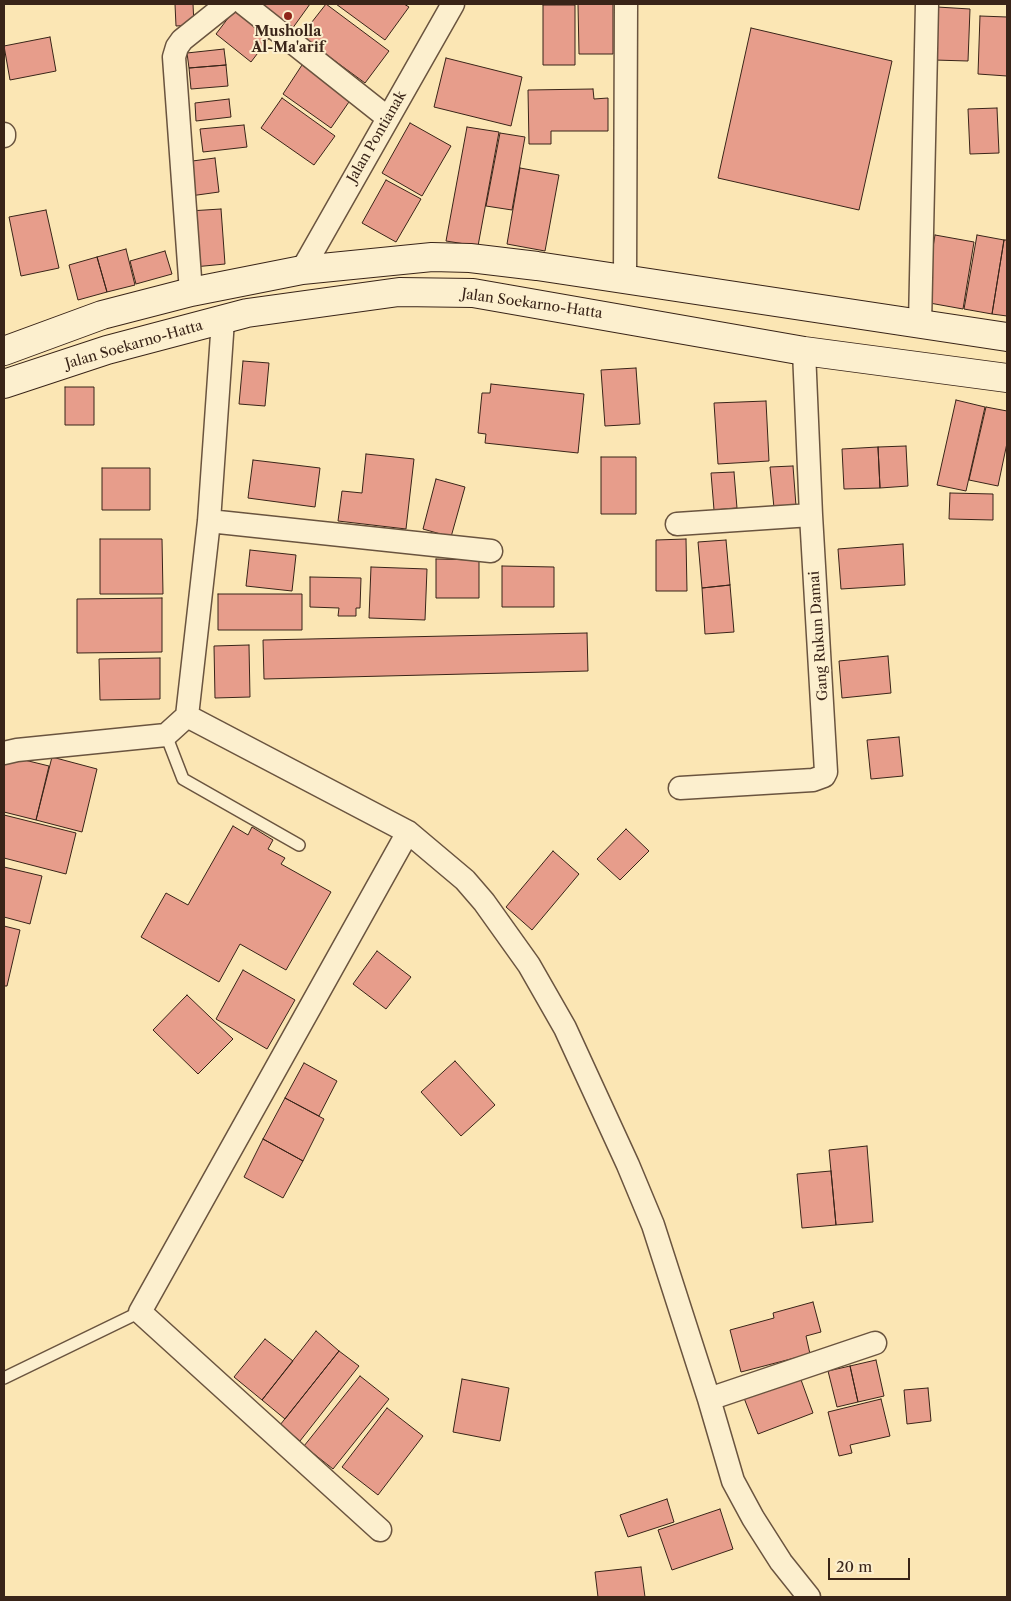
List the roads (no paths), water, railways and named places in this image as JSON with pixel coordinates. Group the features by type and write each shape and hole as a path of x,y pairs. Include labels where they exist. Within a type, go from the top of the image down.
{"main road":[{"path":"4,351 102,315 191,292 302,270 442,257 508,262 1007,337"},
{"path":"235,316 245,281"},
{"name":"Jalan Soekarno-Hatta","path":"4,384 106,350 235,316 399,292 473,293 804,351 1007,378"}],"street":[{"path":"191,292 174,57 177,47 182,40 226,4"},
{"path":"244,4 388,118"},
{"name":"Jalan Pontianak","path":"302,270 453,4"},
{"path":"626,4 626,279"},
{"path":"920,324 927,4"},
{"path":"4,753 16,750 166,735 187,716 235,316"},
{"name":"Gang Rukun Damai","path":"680,788 814,780 824,776 826,772 811,515 804,351"},
{"path":"678,524 811,515"},
{"path":"209,521 490,551"},
{"path":"187,716 408,832 465,880 484,902 528,965 565,1028 628,1164 653,1225 709,1398 733,1481 753,1518 781,1562 809,1597"},
{"path":"380,1530 140,1312 408,832"},
{"path":"709,1398 875,1343"}],"lane":[{"path":"166,735 183,779 299,845"},
{"path":"4,1378 140,1312"}],"place":[{"name":"Musholla Al-Ma'arif","path":"288,16"}]}
